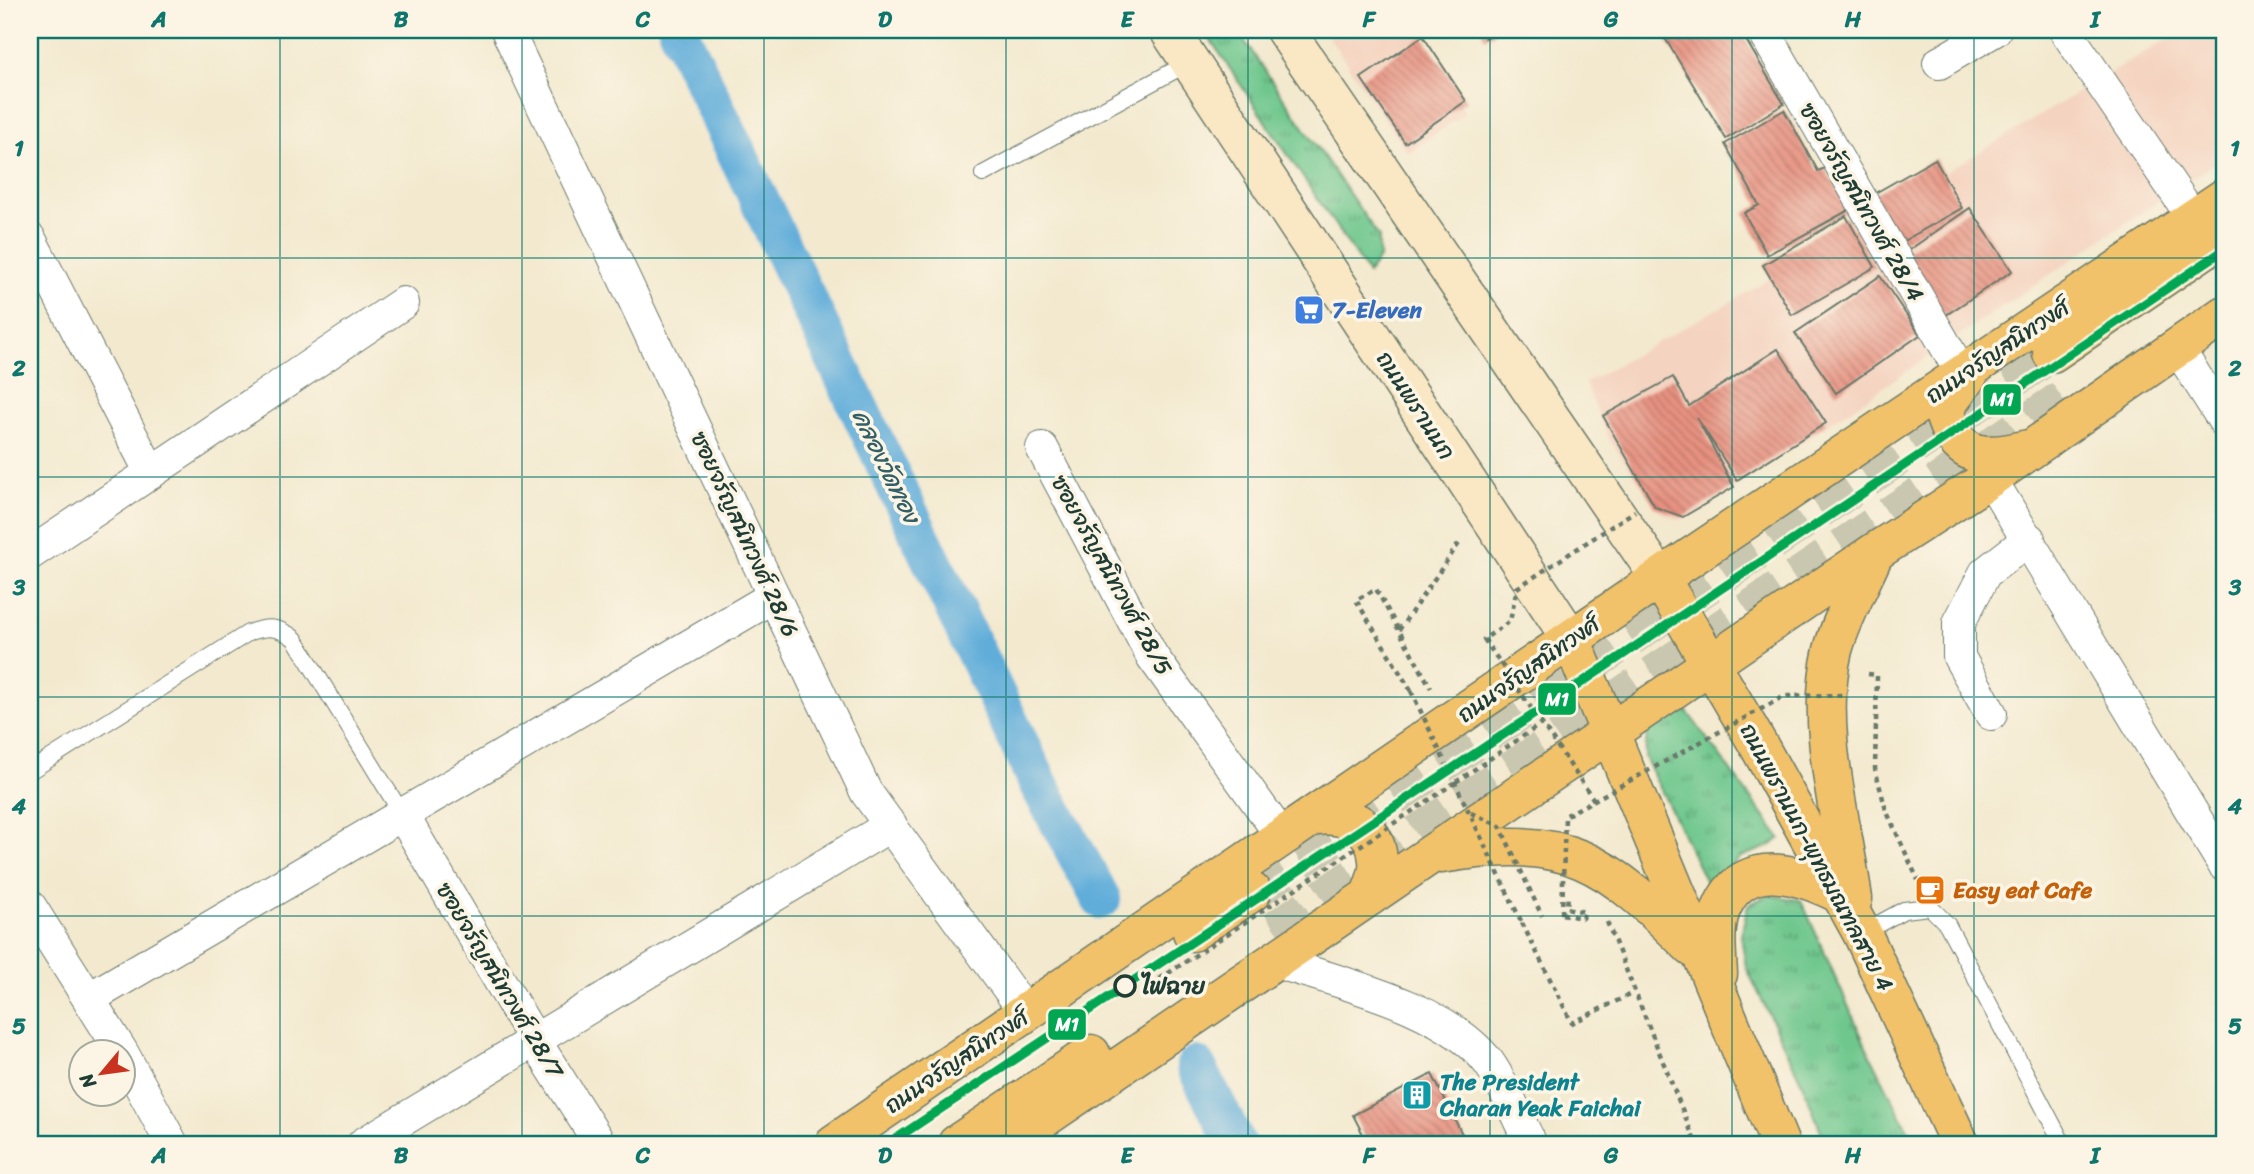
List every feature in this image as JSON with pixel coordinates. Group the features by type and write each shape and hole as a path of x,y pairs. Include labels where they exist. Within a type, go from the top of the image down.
{"main road":[{"name":"ถนนพรานนก","path":"1169,30 1571,639"},
{"path":"1285,30 1660,578"},
{"name":"ถนนจรัญสนิทวงศ์","path":"834,1144 1970,368 2214,218"},
{"name":"ถนนจรัญสนิทวงศ์","path":"2052,353 2214,218"},
{"path":"2077,389 2224,289"},
{"path":"957,1144 1275,946 1369,897 1875,552 1990,478 2224,315"},
{"path":"1970,368 1949,402 1945,417 1955,441 1970,451 1986,456 2003,456 2030,449"},
{"path":"1853,917 1828,716 1833,651 1875,552"},
{"name":"ถนนพรานนก-พุทธมณฑลสาย 4","path":"1660,578 1853,917 1960,1144"},
{"path":"1571,639 1780,1144"},
{"path":"1315,816 1336,814 1348,817 1361,826 1371,840 1378,860 1369,897"},
{"path":"1431,856 1487,846 1523,846 1564,853 1595,865 1623,882 1704,959"},
{"path":"1718,994 1719,920 1722,906 1740,884 1765,873 1808,878 1853,917"},
{"name":"ถนนจรัญสนิทวงศ์","path":"877,1144 1252,892"},
{"path":"1006,1144 1275,946"}],"street":[{"name":"ซอยจรัญสนิทวงศ์ 28/6","path":"507,30 866,792 1026,1013"},
{"name":"ซอยจรัญสนิทวงศ์ 28/4","path":"1763,30 1970,368"},
{"path":"1939,63 1995,30"},
{"path":"2065,30 2214,218"},
{"path":"30,239 150,473"},
{"path":"30,554 402,303"},
{"path":"2177,347 2224,421"},
{"name":"ซอยจรัญสนิทวงศ์ 28/5","path":"1042,447 1152,656 1283,838"},
{"path":"1990,478 2224,865"},
{"path":"1991,714 1959,657 1959,623 1985,573 2029,539"},
{"path":"90,998 774,596"},
{"name":"ซอยจรัญสนิทวงศ์ 28/7","path":"402,814 535,1041 600,1144"},
{"path":"363,1144 891,825"},
{"path":"30,906 114,1038"},
{"path":"1275,946 1411,1009 1466,1038 1490,1065 1531,1144"},
{"path":"136,1078 172,1144"}],"lane":[{"path":"983,174 1190,62"},
{"path":"30,771 248,633 266,627 281,628 295,639 402,814"},
{"path":"1853,917 1930,907 1947,924 2063,1144"}],"path":[{"path":"1594,800 1484,639 1510,621 1517,588 1635,511"},
{"path":"1399,631 1462,539"},
{"path":"1435,696 1376,589 1356,600 1411,691 1572,1023 1633,993"},
{"path":"1578,894 1568,887 1567,908 1585,912 1582,918 1562,914 1565,816 1785,696 1844,695"},
{"path":"1143,990 1541,724"},
{"path":"1471,813 1500,825 1542,916"},
{"path":"1606,921 1696,1144"}],"shaded area":[{"path":"1324,30 1414,30 1465,113 1408,153"},
{"path":"2182,30 2224,30 2224,157 1695,514 1679,520 1662,513 1609,439 1585,383 1744,294"}],"green space":[{"path":"1204,30 1237,30 1379,237 1379,258 1368,274"},
{"path":"1686,710 1780,838 1770,846 1741,857 1708,886 1645,757 1647,732 1661,715"},
{"path":"1768,895 1801,900 1865,1044 1915,1144 1826,1144 1802,1083 1746,967 1741,935 1748,905"}],"building":[{"path":"1481,30 1500,30 1485,38"},
{"path":"1660,30 1740,30 1784,104 1726,139"},
{"path":"1423,36 1466,101 1405,143 1361,78"},
{"path":"1784,110 1818,171 1825,168 1849,210 1767,255 1744,213 1759,205 1725,144"},
{"path":"1935,159 1962,208 1898,244 1870,196"},
{"path":"1970,208 2012,271 1940,319 1899,257"},
{"path":"1846,216 1875,267 1792,315 1763,265"},
{"path":"1880,276 1920,335 1836,393 1795,333"},
{"path":"1778,349 1826,423 1737,480 1697,418 1734,487 1683,517 1655,507 1603,416 1673,377 1689,406"},
{"name":"The President Charan Yeak Faichai","path":"1432,1074 1467,1144 1368,1144 1353,1115"}],"waterway":[{"name":"คลองวัดทอง","path":"678,30 1038,783 1101,899"},
{"name":"คลองวัดทอง","path":"1196,1066 1236,1144"}],"tunnel":[{"path":"1252,892 2052,353"},
{"path":"1275,930 2077,389"}],"transit line":[{"name":"M1","path":"888,1144 1581,683 2224,250"}],"place":[{"name":"7-Eleven","path":"1309,310"},
{"name":"Easy eat Cafe","path":"1930,890"},
{"name":"ไฟฉาย","path":"1125,986"},
{"name":"The President Charan Yeak Faichai","path":"1417,1095"}]}
